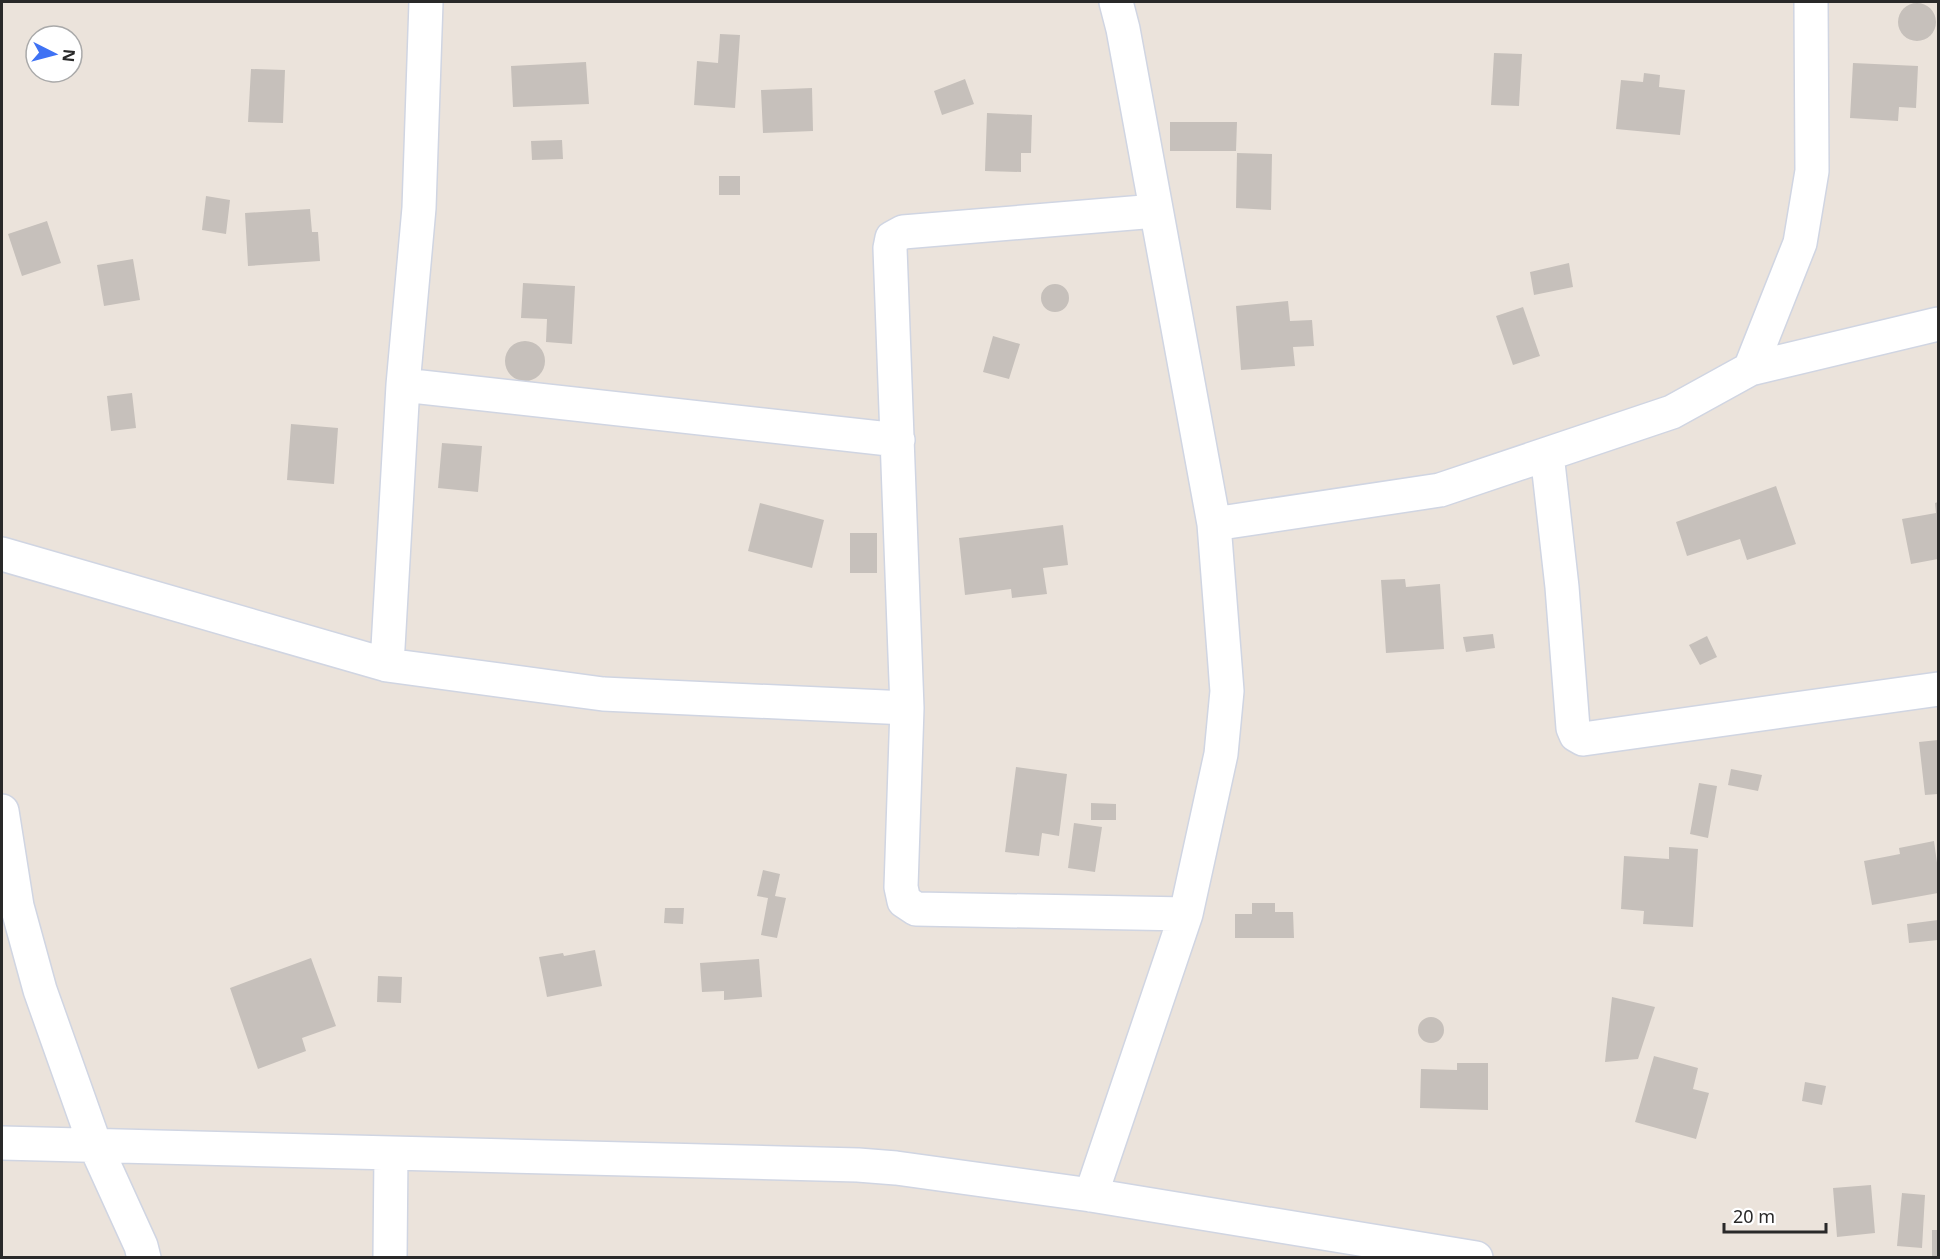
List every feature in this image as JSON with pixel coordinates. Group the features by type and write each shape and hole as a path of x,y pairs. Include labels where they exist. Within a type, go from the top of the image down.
{"street":[{"path":"387,665 404,385 419,208 426,2"},
{"path":"1091,1195 1186,914 1221,754 1227,691 1214,524 1123,29 1116,2"},
{"path":"1750,369 1800,243 1811,181 1811,2"},
{"path":"1156,211 903,232 892,238 890,248 907,708 901,887 904,901 916,909 1186,914"},
{"path":"1214,524 1440,490 1672,412 1750,369 1938,324"},
{"path":"404,385 898,440"},
{"path":"1547,454 1562,587 1573,728 1576,735 1583,739 1938,689"},
{"path":"2,554 387,665 603,694 907,708"},
{"path":"2,811 17,906 37,980 95,1145 144,1257"},
{"path":"2,1143 858,1165 896,1168 1091,1195 1476,1257"},
{"path":"390,1257 391,1153"}],"building":[{"path":"1917,3 1930,9 1936,22 1930,35 1917,41 1904,35 1898,22 1904,9"},
{"path":"720,34 740,35 735,108 694,105 697,61 718,63"},
{"path":"1494,53 1522,54 1519,106 1491,105"},
{"path":"586,62 589,104 513,107 511,66"},
{"path":"1853,63 1918,66 1916,108 1899,107 1898,121 1850,118"},
{"path":"251,69 285,70 283,123 248,122"},
{"path":"1644,73 1660,75 1659,87 1685,90 1680,135 1616,129 1621,80 1643,82"},
{"path":"965,79 974,104 942,115 934,91"},
{"path":"812,88 813,131 763,133 761,90"},
{"path":"987,113 1032,115 1031,153 1021,153 1021,172 985,171"},
{"path":"1170,122 1237,122 1236,151 1170,151"},
{"path":"562,140 563,159 532,160 531,141"},
{"path":"1237,153 1272,154 1271,210 1236,208"},
{"path":"719,176 740,176 740,195 719,195"},
{"path":"206,196 230,200 226,234 202,230"},
{"path":"310,209 312,232 318,232 320,261 248,266 245,213"},
{"path":"47,221 61,263 22,276 8,234"},
{"path":"133,259 140,300 104,306 97,265"},
{"path":"1569,263 1573,287 1534,295 1530,272"},
{"path":"523,283 575,286 572,344 546,342 547,319 521,318"},
{"path":"1055,284 1065,288 1069,298 1065,308 1055,312 1045,308 1041,298 1045,288"},
{"path":"1288,301 1290,321 1312,320 1314,346 1293,347 1295,366 1241,370 1236,306"},
{"path":"1523,307 1540,356 1513,365 1496,316"},
{"path":"993,336 1020,344 1009,379 983,372"},
{"path":"525,341 533,342 539,347 544,353 544,369 539,375 533,380 525,381 517,380 511,375 506,369 505,361 506,353 511,347 517,342"},
{"path":"132,393 136,428 111,431 107,396"},
{"path":"291,424 338,428 334,484 287,480"},
{"path":"442,443 482,446 478,492 438,488"},
{"path":"1776,486 1796,544 1747,560 1740,539 1687,556 1676,522"},
{"path":"1938,502 1938,559 1911,564 1902,519 1936,513 1935,503"},
{"path":"760,503 824,520 812,568 748,551"},
{"path":"1063,525 1068,565 1043,568 1047,594 1012,598 1011,589 965,595 959,538"},
{"path":"850,533 877,533 877,573 850,573"},
{"path":"1405,579 1406,587 1440,584 1444,649 1386,653 1381,580"},
{"path":"1493,634 1495,648 1466,652 1463,637"},
{"path":"1707,636 1717,657 1700,665 1689,645"},
{"path":"1938,740 1938,794 1925,795 1919,742"},
{"path":"1016,767 1067,774 1059,836 1042,833 1039,856 1005,852"},
{"path":"1731,769 1762,775 1758,791 1728,785"},
{"path":"1699,783 1717,786 1708,838 1690,834"},
{"path":"1091,803 1116,804 1116,820 1091,820"},
{"path":"1074,823 1102,827 1095,872 1068,868"},
{"path":"1934,841 1938,893 1872,905 1864,861 1900,854 1899,848"},
{"path":"1669,847 1698,849 1693,927 1643,924 1644,911 1621,909 1624,856 1669,859"},
{"path":"763,870 780,874 775,896 786,898 777,938 761,935 768,898 757,896"},
{"path":"1252,903 1275,903 1275,912 1293,912 1294,938 1235,938 1235,914 1252,914"},
{"path":"665,908 684,908 683,924 664,923"},
{"path":"1938,920 1938,940 1909,943 1907,924"},
{"path":"595,950 602,986 547,997 539,957 563,953 564,956"},
{"path":"311,958 336,1026 302,1038 306,1051 258,1069 230,988"},
{"path":"759,959 762,997 724,1000 724,991 702,992 700,963"},
{"path":"378,976 402,977 401,1003 377,1002"},
{"path":"1612,997 1655,1007 1638,1059 1605,1062"},
{"path":"1431,1017 1440,1021 1444,1030 1440,1039 1431,1043 1422,1039 1418,1030 1422,1021"},
{"path":"1654,1056 1698,1068 1693,1089 1709,1093 1696,1139 1635,1122"},
{"path":"1457,1063 1488,1063 1488,1110 1420,1108 1421,1069 1457,1070"},
{"path":"1805,1082 1826,1086 1822,1105 1802,1101"},
{"path":"1871,1185 1875,1233 1837,1237 1833,1188"},
{"path":"1902,1193 1925,1195 1922,1248 1897,1246"},
{"path":"1932,1230 1938,1230 1938,1258 1932,1258"}]}
